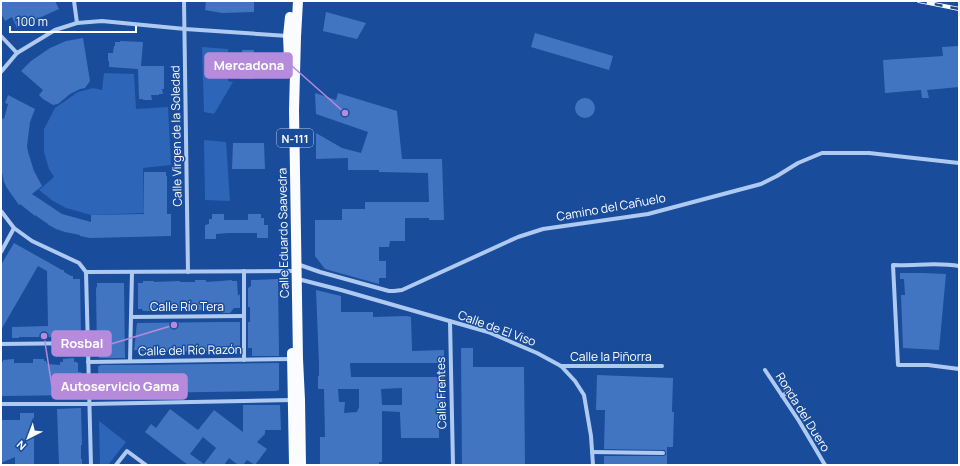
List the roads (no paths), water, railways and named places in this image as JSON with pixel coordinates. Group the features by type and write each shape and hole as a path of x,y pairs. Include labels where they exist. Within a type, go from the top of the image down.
{"main road":[{"name":"Calle Eduardo Saavedra","path":"291,1 288,36 301,465"},
{"name":"Calle Eduardo Saavedra","path":"294,465 292,359 295,271 294,110 298,1"}],"street":[{"path":"74,1 77,23"},
{"name":"Calle Virgen de la Soledad","path":"184,1 188,272"},
{"path":"1,72 17,53 55,30 77,23 102,22 288,36"},
{"path":"1,36 17,53"},
{"name":"Camino del Cañuelo","path":"295,271 381,289 394,291 402,290 518,237 543,229 648,214 761,184 798,163 822,153 869,153 959,163"},
{"path":"1,212 14,228 32,241 79,263 86,272 91,465"},
{"path":"1,252 14,228"},
{"path":"959,266 926,264 893,266 898,366 928,365 959,369"},
{"path":"244,271 244,360"},
{"path":"86,272 295,271"},
{"name":"Calle de El Viso","path":"295,271 341,290 488,332 537,353 561,366 575,381 584,395 591,436 592,465"},
{"path":"130,361 132,272"},
{"name":"Calle Río Tera","path":"131,317 244,316"},
{"name":"Calle Frentes","path":"450,321 453,465"},
{"path":"1,344 87,343"},
{"name":"Calle del Río Razón","path":"88,362 292,359"},
{"name":"Calle la Piñorra","path":"561,366 662,366"},
{"name":"Ronda del Duero","path":"765,370 799,421 825,465"},
{"path":"782,396 791,390"},
{"path":"1,404 89,404 292,400"},
{"path":"116,465 127,450 146,465"},
{"path":"592,452 663,454"}],"railway":[{"path":"919,1 959,9"}],"place":[{"name":"Mercadona","path":"345,113"},
{"name":"Rosbal","path":"174,325"},
{"name":"Autoservicio Gama","path":"44,336"}]}
